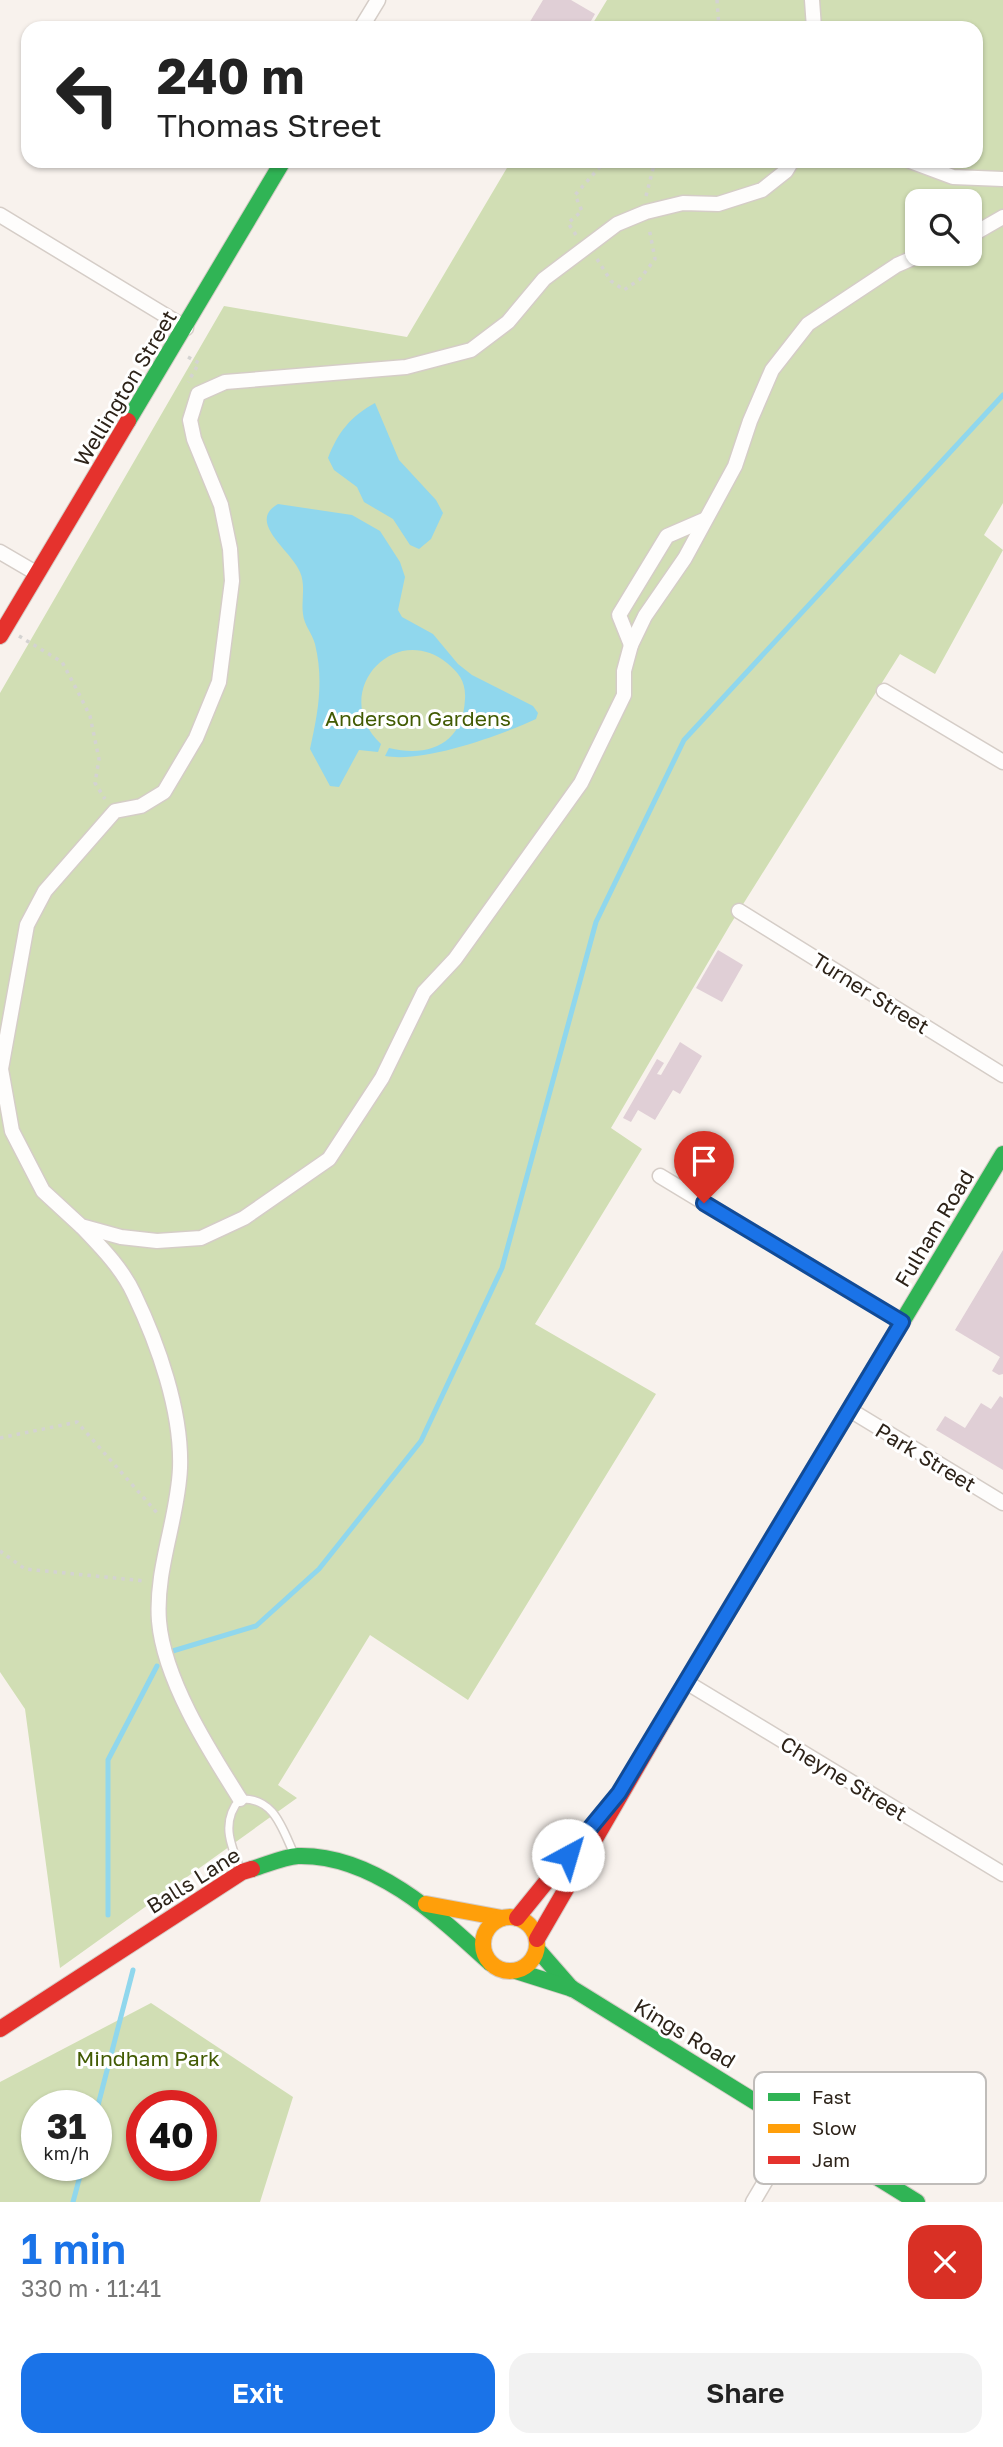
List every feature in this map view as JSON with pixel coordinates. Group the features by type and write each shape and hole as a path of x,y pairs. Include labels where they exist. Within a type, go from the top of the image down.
{"street":[{"path":"365,21 378,0"},
{"path":"812,0 814,21"},
{"name":"Wellington Street","path":"2,632 174,349 280,168"},
{"path":"240,1799 197,1725 166,1654 159,1620 161,1583 180,1467 171,1388 133,1292 108,1255 43,1191 12,1131 1,1069 27,925 45,891 116,811 141,806 164,792 196,738 219,682 232,581 230,550 221,505 194,439 190,421 195,399 210,387 225,382 407,367 471,349 508,322 544,279 617,224 646,212 683,203 718,204 762,190 788,168"},
{"path":"929,168 953,177 1003,179"},
{"path":"0,215 186,328"},
{"path":"982,229 1003,217"},
{"path":"81,1226 121,1237 158,1241 201,1237 244,1218 329,1159 382,1079 424,992 455,959 581,783 625,695 624,671 631,645 645,616 685,558 736,466 750,421 772,369 808,324 905,263"},
{"path":"631,645 619,615 667,536 704,520"},
{"path":"0,552 36,573"},
{"path":"884,691 1003,762"},
{"name":"Turner Street","path":"739,911 1003,1075"},
{"name":"Fulham Road","path":"537,1944 619,1793 1003,1154"},
{"path":"660,1176 902,1322"},
{"name":"Park Street","path":"850,1410 1003,1503"},
{"name":"Cheyne Street","path":"686,1682 1003,1874"},
{"name":"Fulham Road","path":"509,1918 619,1793"},
{"name":"Balls Lane","path":"0,2029 242,1871 295,1856 328,1857 350,1864 425,1904 490,1963"},
{"name":"Balls Lane","path":"425,1904 509,1918"},
{"path":"509,1918 526,1922 537,1944 526,1966 516,1971 498,1968 490,1963 483,1946 488,1929 509,1918"},
{"name":"Kings Road","path":"537,1944 573,1989"},
{"name":"Kings Road","path":"516,1971 573,1989 754,2099"},
{"path":"753,2202 764,2184"},
{"name":"Kings Road","path":"890,2184 918,2202"}],"lane":[{"path":"242,1871 229,1831 231,1810 240,1799 253,1798 267,1805 276,1817 295,1856"}],"path":[{"path":"717,0 718,21"},
{"path":"174,349 199,363 182,391 195,399"},
{"path":"2,632 62,662 90,716 99,759 95,783 116,811"},
{"path":"0,1438 77,1422 170,1528"},
{"path":"0,1551 25,1569 161,1583"}],"green space":[{"name":"Anderson Gardens","path":"607,0 1003,0 1003,503 984,535 1003,550 935,674 900,654 730,925 611,1128 642,1149 535,1324 656,1394 468,1700 370,1635 278,1785 297,1798 60,1968 25,1709 0,1672 0,693 224,306 407,337 507,168 983,168 983,21 594,21"},
{"name":"Mindham Park","path":"151,2003 293,2097 260,2202 0,2202 0,2082"}],"water":[{"path":"375,403 399,460 436,500 443,513 431,539 419,549 410,545 393,519 364,502 357,487 334,470 328,458 346,426 359,413"},
{"path":"278,504 352,515 380,531 400,562 405,577 398,610 402,617 433,634 458,664 472,675 533,706 538,713 536,719 482,740 440,752 420,756 385,756 389,748 418,751 442,744 458,727 463,714 464,688 455,670 426,652 406,650 388,657 374,669 364,685 361,704 366,724 381,744 378,752 359,750 339,787 330,786 310,749 317,710 319,671 315,644 304,618 302,577 269,528 267,519 269,511"}],"building":[{"path":"543,0 571,0 595,14 591,21 530,21"},
{"path":"718,950 743,965 722,1002 696,988"},
{"path":"680,1042 702,1056 680,1094 673,1090 655,1120 638,1110 631,1122 623,1118 657,1059 664,1063 657,1074 661,1075"},
{"path":"1003,1250 1003,1374 999,1375 992,1371 1000,1357 955,1330"},
{"path":"1000,1396 1003,1398 1003,1470 936,1430 945,1416 965,1428 981,1403 991,1409"}],"waterway":[{"path":"166,1653 256,1626 319,1569 421,1441 502,1268 596,922 684,740 1003,395"},
{"path":"108,1915 108,1760 157,1666"},
{"path":"102,2090 133,1970"},
{"path":"73,2202 79,2181"}],"traffic: fast":[{"path":"128,421 279,168"},
{"path":"697,1663 1003,1154"},
{"path":"252,1869 298,1856 326,1858 352,1865 403,1891 427,1908 490,1963"},
{"path":"537,1949 572,1989"},
{"path":"516,1971 573,1989 754,2101"},
{"path":"888,2184 917,2202"}],"traffic: slow":[{"path":"426,1904 502,1918"},
{"path":"510,1917 529,1925 537,1944 529,1963 510,1971 491,1963 483,1944 491,1925 510,1917"}],"traffic: jam":[{"path":"0,636 128,421"},
{"path":"537,1939 697,1663"},
{"path":"517,1918 585,1834"},
{"path":"0,2029 242,1872 252,1869"}],"route":[{"path":"568,1855 619,1793 902,1322 704,1203"}]}
